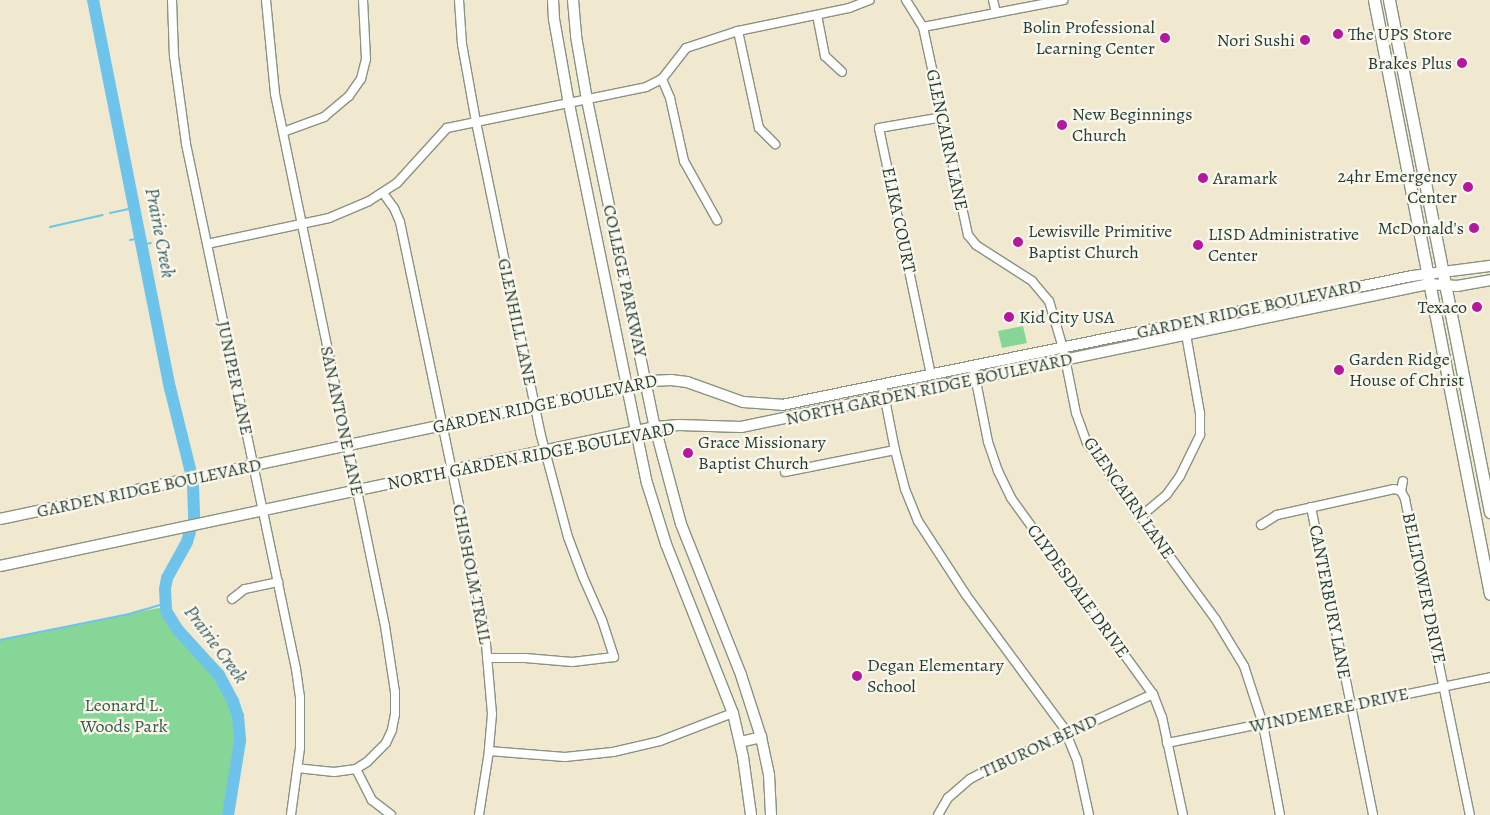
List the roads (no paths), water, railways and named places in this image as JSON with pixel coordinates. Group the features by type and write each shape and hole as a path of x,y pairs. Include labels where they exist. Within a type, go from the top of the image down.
{"main road":[{"name":"COLLEGE PARKWAY","path":"553,0 554,18 569,104 648,483 666,544 732,713 740,742 751,815"},
{"name":"COLLEGE PARKWAY","path":"573,0 576,36 587,100 655,427 681,524 741,674 761,737 769,774 770,815"},
{"path":"1374,0 1454,418 1490,594"},
{"path":"1389,0 1489,508 1472,508"},
{"path":"1392,96 1407,92"},
{"name":"GARDEN RIDGE BOULEVARD","path":"0,520 646,382 660,380 687,382 743,402 782,404 1262,306 1428,279 1443,273 1490,266"},
{"name":"NORTH GARDEN RIDGE BOULEVARD","path":"0,566 655,427 679,425 741,427 1264,319 1428,279 1446,287 1490,280"},
{"path":"1262,306 1264,319"},
{"path":"1454,418 1471,414"},
{"path":"740,742 761,737"}],"street":[{"name":"JUNIPER LANE","path":"172,0 178,100 300,697 300,748 291,815"},
{"name":"SAN ANTONE LANE","path":"266,0 275,94 393,670 395,714 392,730 386,743 377,754 356,769 334,772 297,768"},
{"path":"283,132 324,117 349,96 361,79 366,59 363,0"},
{"name":"GLENHILL LANE","path":"460,0 462,44 476,122 534,406 568,536 602,620 614,657 572,662 525,658 487,658"},
{"path":"207,244 342,214 383,194 411,169 448,128 646,87 662,79 686,48 738,31 849,8 870,0"},
{"name":"GLENCAIRN LANE","path":"906,0 923,28 968,235 976,245 1032,281 1049,301 1063,348 1076,413 1087,443 1216,620 1244,666 1263,724 1280,815"},
{"path":"993,0 996,14"},
{"path":"923,28 1063,0"},
{"path":"817,15 825,56 842,72"},
{"path":"738,31 760,128 775,144"},
{"path":"662,79 670,98 684,161 718,220"},
{"name":"ELIKA COURT","path":"931,375 879,128 943,117"},
{"name":"CHISHOLM TRAIL","path":"383,194 394,208 400,222 478,595 487,658 492,714 489,751 479,815"},
{"path":"1140,517 1167,494 1180,476 1200,435 1200,413 1184,322"},
{"name":"CLYDESDALE DRIVE","path":"973,366 980,409 992,457 1010,498 1153,694 1162,717 1182,815"},
{"path":"882,384 895,450 911,505 935,550 1067,733 1077,760 1089,815"},
{"path":"785,472 895,450"},
{"path":"1261,525 1277,515 1394,489 1401,491 1403,481"},
{"name":"BELLTOWER DRIVE","path":"1401,491 1405,499 1470,815"},
{"name":"CANTERBURY LANE","path":"1311,507 1373,815"},
{"path":"232,599 245,589 278,582"},
{"name":"WINDEMERE DRIVE","path":"1167,743 1490,677"},
{"name":"TIBURON BEND","path":"938,815 948,798 970,779 1153,694"},
{"path":"489,751 565,757 613,752 660,741 732,713"},
{"path":"356,769 372,800 391,815"}],"waterway":[{"name":"Prairie Creek","path":"93,0 170,388 191,473"},
{"path":"110,213 134,208"},
{"path":"50,227 103,215"},
{"path":"130,240 141,238"},
{"path":"142,245 151,243"},
{"name":"Prairie Creek","path":"193,485 194,519"},
{"name":"Prairie Creek","path":"190,532 187,542 167,578 165,589 166,611 178,630 219,675 233,701 238,716 240,741 228,815"},
{"path":"0,640 129,614 165,604"}],"place":[{"name":"The UPS Store","path":"1338,34"},
{"name":"Bolin Professional Learning Center","path":"1165,38"},
{"name":"Nori Sushi","path":"1305,40"},
{"name":"Brakes Plus","path":"1462,63"},
{"name":"New Beginnings Church","path":"1062,125"},
{"name":"Aramark","path":"1203,178"},
{"name":"24hr Emergency Center","path":"1468,187"},
{"name":"McDonald's","path":"1474,228"},
{"name":"Lewisville Primitive Baptist Church","path":"1018,242"},
{"name":"LISD Administrative Center","path":"1198,245"},
{"name":"Texaco","path":"1477,307"},
{"name":"Kid City USA","path":"1009,317"},
{"name":"Garden Ridge House of Christ","path":"1339,370"},
{"name":"Grace Missionary Baptist Church","path":"688,453"},
{"name":"Degan Elementary School","path":"857,676"}],"park label":[{"name":"Leonard L. Woods Park","path":"124,716"}]}
